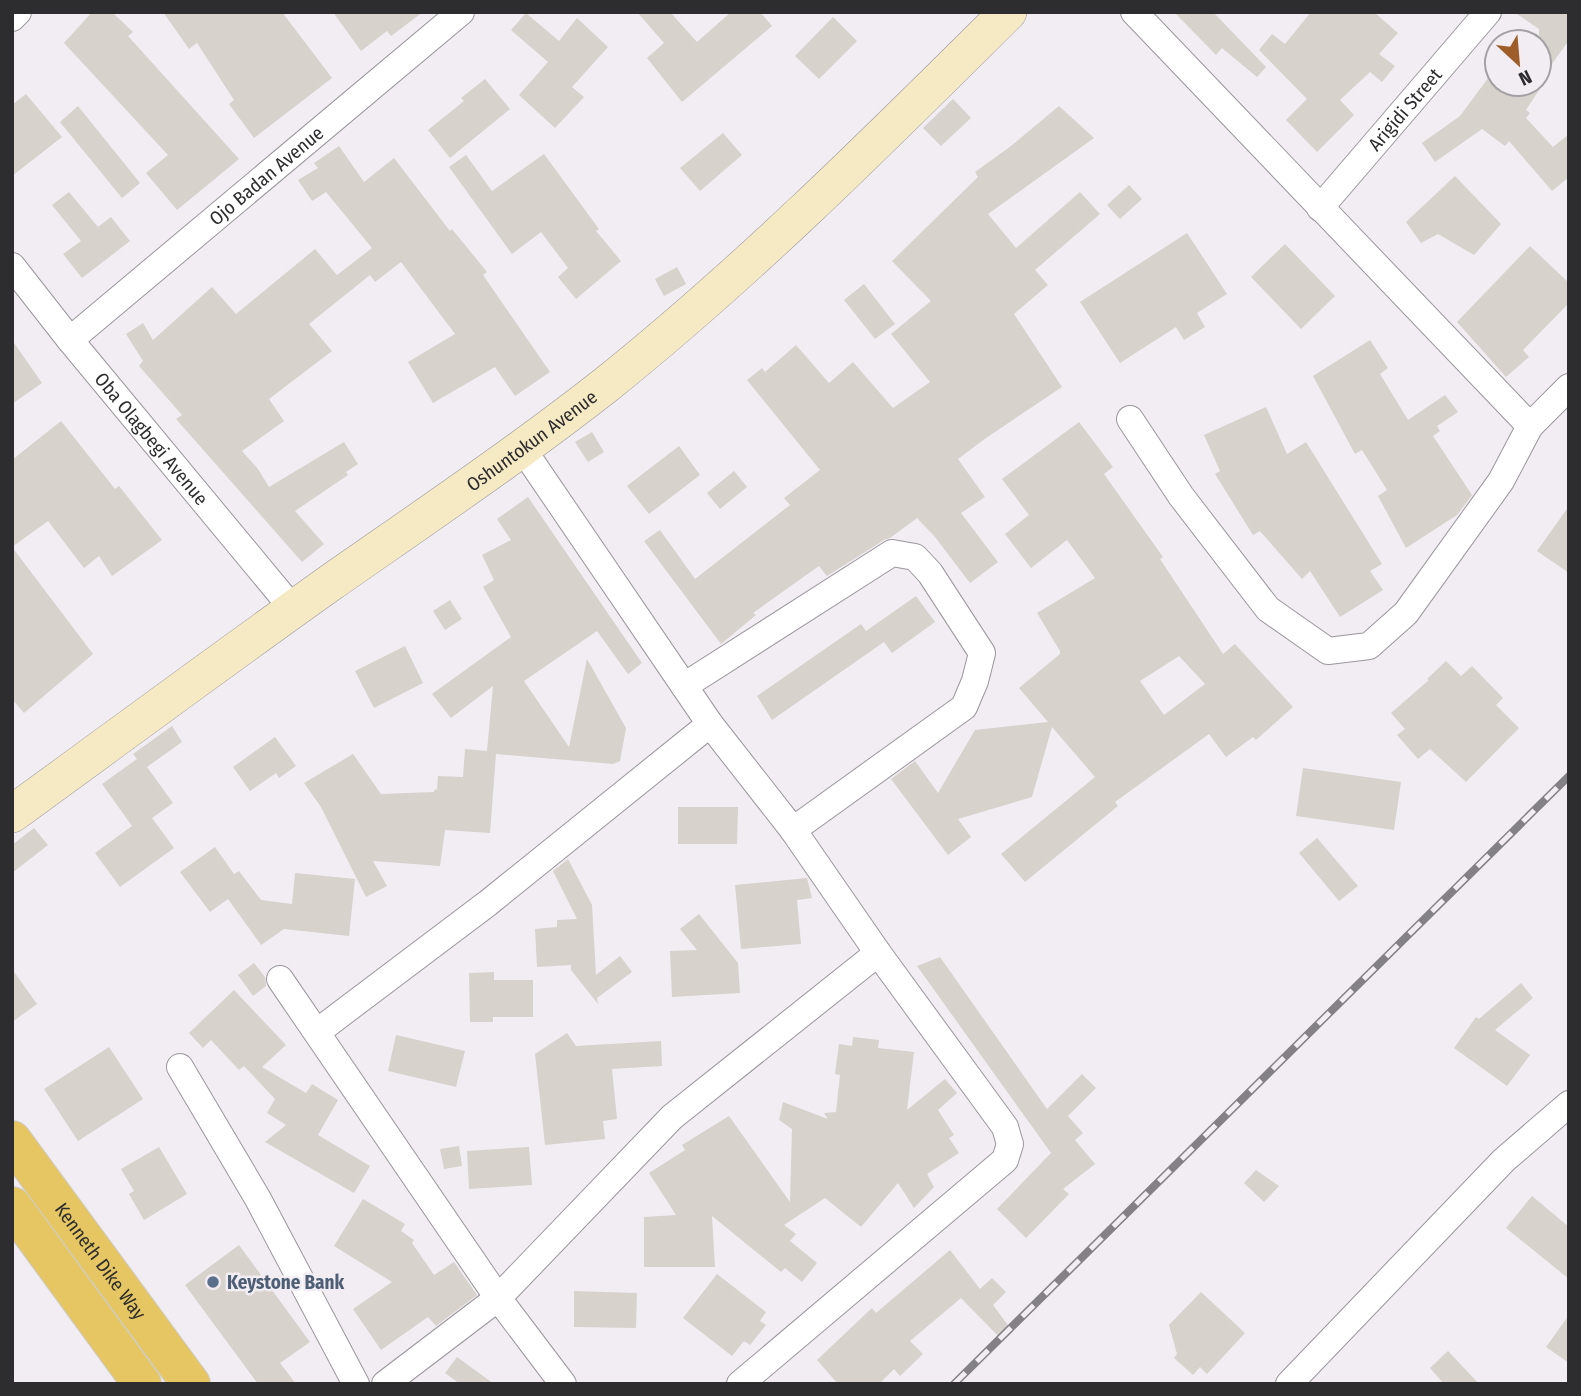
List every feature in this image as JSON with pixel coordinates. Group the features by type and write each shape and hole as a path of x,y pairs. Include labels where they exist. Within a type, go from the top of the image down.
{"highway":[{"name":"Kenneth Dike Way","path":"12,1140 191,1384"},
{"name":"Kenneth Dike Way","path":"12,1206 142,1384"},
{"path":"44,1250 77,1228"}],"main road":[{"name":"Oshuntokun Avenue","path":"12,814 607,384 736,275 864,155 1008,12"}],"street":[{"path":"12,18 18,12"},
{"name":"Ojo Badan Avenue","path":"70,340 461,12"},
{"path":"1134,12 1530,426"},
{"name":"Arigidi Street","path":"1320,208 1488,12"},
{"name":"Oba Olagbegi Avenue","path":"12,266 293,609"},
{"path":"1130,419 1181,496 1268,609 1328,651 1369,646 1406,613 1501,481 1530,426 1569,387"},
{"path":"522,448 710,724 793,830 878,953 1005,1127 1010,1144 1004,1160 740,1384"},
{"path":"684,686 892,553 915,557 930,573 982,653 975,681 964,707 793,830"},
{"path":"317,1032 488,903 710,724"},
{"path":"385,1384 498,1298 671,1117 878,953"},
{"path":"280,979 498,1298 563,1384"},
{"path":"180,1067 257,1199 356,1384"},
{"path":"1289,1384 1504,1160 1569,1104"}],"building":[{"path":"92,12 112,12 133,32 128,36 239,159 177,210 146,173 168,155 64,43"},
{"path":"163,12 282,12 332,78 254,138 229,104 234,100 197,43 189,49"},
{"path":"333,12 423,12 391,36 387,31 361,51"},
{"path":"637,12 670,12 697,42 731,12 760,12 772,26 682,102 647,58 664,43"},
{"path":"1174,12 1213,12 1266,67 1257,77 1222,48 1216,55"},
{"path":"1311,12 1374,12 1398,33 1379,54 1395,66 1382,82 1370,72 1340,100 1354,115 1317,152 1286,120 1307,99 1259,50 1272,34 1285,44"},
{"path":"1514,12 1569,12 1569,40 1553,62 1553,28 1538,28"},
{"path":"526,13 559,41 577,18 608,47 572,87 584,97 555,128 519,95 548,62 511,30"},
{"path":"833,17 857,41 819,79 795,56"},
{"path":"485,79 510,109 450,158 428,130 464,101 461,98"},
{"path":"1483,85 1483,98 1534,98 1526,110 1530,113 1526,118 1553,147 1569,134 1569,177 1552,191 1509,141 1505,146 1482,129 1435,162 1422,143 1460,116"},
{"path":"26,94 62,137 12,176 12,105"},
{"path":"953,99 971,118 941,146 923,128"},
{"path":"78,106 140,183 122,198 60,122"},
{"path":"1059,106 1094,138 988,214 1016,248 1080,192 1100,214 1035,270 1048,285 1014,314 1062,387 958,459 985,497 961,513 998,562 970,583 917,518 890,538 827,576 819,566 753,613 756,615 721,644 644,541 660,530 695,579 790,505 784,498 820,470 747,380 762,368 765,372 796,345 829,383 853,362 893,408 930,382 891,334 931,301 892,261 978,177 975,172"},
{"path":"723,133 742,155 700,191 680,168"},
{"path":"339,146 364,182 394,158 450,231 452,229 487,272 483,275 550,372 515,396 495,367 433,403 408,362 455,334 401,262 375,282 370,275 309,324 332,351 269,399 284,421 242,451 269,487 344,442 358,464 346,472 348,475 295,511 324,544 302,562 176,419 182,415 139,366 143,361 126,334 143,323 153,340 212,287 236,314 315,249 337,275 372,248 326,192 312,201 298,180 318,168 314,163"},
{"path":"544,154 599,229 596,231 621,261 576,299 558,277 568,268 541,232 512,254 449,167 466,155 492,191"},
{"path":"1455,176 1501,224 1474,255 1438,234 1421,243 1406,222"},
{"path":"1129,185 1142,199 1120,219 1107,205"},
{"path":"69,192 98,227 111,217 130,241 82,278 63,254 81,241 52,205"},
{"path":"1187,233 1227,294 1197,313 1205,327 1184,340 1176,327 1120,363 1080,302"},
{"path":"1285,244 1335,296 1301,329 1251,277"},
{"path":"1530,246 1569,283 1569,303 1523,350 1529,357 1506,377 1457,322"},
{"path":"677,267 686,284 664,296 655,279"},
{"path":"864,284 895,324 875,339 844,300"},
{"path":"12,340 42,383 12,404"},
{"path":"1370,340 1388,368 1380,374 1408,420 1445,395 1458,412 1437,426 1440,431 1433,436 1472,495 1457,515 1406,548 1378,496 1387,490 1362,450 1355,454 1313,376"},
{"path":"1266,407 1287,454 1306,442 1382,564 1370,571 1383,590 1340,617 1310,571 1302,579 1260,531 1253,535 1215,474 1220,471 1204,435"},
{"path":"61,421 115,489 119,486 162,540 112,576 99,556 84,568 48,521 12,547 12,460"},
{"path":"1079,422 1113,467 1104,474 1163,557 1160,559 1223,654 1235,644 1293,707 1256,740 1253,737 1226,757 1209,734 1115,802 1118,806 1025,882 1001,854 1095,777 1052,727 1032,797 958,819 971,837 948,855 891,779 915,761 938,793 975,730 1048,722 1019,688 1060,654 1037,613 1095,578 1067,540 1031,568 1005,534 1029,515 1002,479","holes":["1179,656 1205,684 1164,715 1140,681"]},
{"path":"592,432 604,452 588,462 575,442"},
{"path":"679,446 700,475 649,514 627,486"},
{"path":"734,471 747,487 720,509 707,493"},
{"path":"528,497 642,663 628,674 597,631 524,681 569,747 587,659 626,728 620,761 613,764 496,754 490,833 445,830 440,866 373,861 387,886 366,897 321,807 304,783 353,754 381,794 434,792 437,790 438,776 463,777 465,749 487,751 493,686 451,718 432,694 511,637 483,587 494,580 482,555 511,540 497,519"},
{"path":"1569,506 1569,573 1537,551"},
{"path":"12,547 93,654 24,713 12,699"},
{"path":"916,596 935,622 892,653 884,642 772,720 757,696 861,624 866,631"},
{"path":"450,600 462,619 445,630 433,611"},
{"path":"405,646 423,683 374,708 355,671"},
{"path":"1446,661 1461,676 1472,666 1503,698 1496,705 1519,728 1466,782 1430,749 1418,759 1397,735 1405,729 1391,713 1429,680 1427,679"},
{"path":"172,726 182,742 147,767 173,803 152,818 174,848 120,887 95,853 132,826 102,784 137,759 133,754"},
{"path":"275,737 296,766 279,778 276,773 250,791 233,767"},
{"path":"1303,768 1401,782 1394,830 1296,816"},
{"path":"678,807 738,807 737,844 678,844"},
{"path":"34,828 48,845 12,873 12,845"},
{"path":"1317,838 1358,886 1339,901 1299,853"},
{"path":"215,847 234,874 239,871 261,900 292,904 295,873 355,879 349,936 284,929 261,945 228,899 210,912 180,872"},
{"path":"568,859 592,905 596,975 620,956 632,972 597,998 598,1004 571,970 571,965 537,967 535,929 557,927 557,920 577,919 553,871"},
{"path":"807,878 812,898 797,900 801,944 741,949 735,885"},
{"path":"699,914 738,963 740,993 672,997 670,951 697,950 680,929"},
{"path":"940,957 1047,1109 1082,1074 1096,1088 1068,1116 1083,1133 1075,1140 1095,1164 1063,1189 1069,1194 1026,1238 997,1209 1051,1153 917,966"},
{"path":"254,963 265,977 266,986 253,996 238,975"},
{"path":"12,969 37,1004 12,1022"},
{"path":"494,972 494,980 533,980 533,1017 493,1017 493,1022 470,1022 469,973"},
{"path":"1521,983 1533,998 1495,1030 1530,1055 1507,1086 1454,1048 1476,1017 1479,1019"},
{"path":"234,990 286,1045 262,1067 306,1093 312,1084 338,1100 318,1135 370,1166 354,1193 265,1142 286,1125 267,1113 275,1099 244,1066 239,1070 211,1040 203,1048 189,1033"},
{"path":"567,1033 576,1046 661,1041 662,1066 612,1069 617,1119 603,1121 605,1139 545,1145 535,1054"},
{"path":"396,1035 465,1051 456,1087 388,1071"},
{"path":"853,1037 879,1040 878,1048 914,1052 907,1110 945,1079 957,1093 938,1110 954,1135 949,1138 959,1153 927,1174 934,1187 914,1208 898,1183 861,1227 825,1198 784,1225 796,1234 790,1241 817,1263 802,1282 785,1268 781,1272 712,1216 715,1267 644,1267 644,1217 676,1215 649,1173 685,1150 682,1145 729,1116 790,1202 792,1129 779,1120 783,1102 828,1119 824,1113 836,1112 840,1075 835,1074 839,1044 852,1046"},
{"path":"109,1047 143,1099 78,1141 44,1089"},
{"path":"459,1146 462,1166 444,1169 440,1149"},
{"path":"159,1147 187,1194 144,1220 129,1194 134,1191 121,1169"},
{"path":"529,1147 532,1185 469,1189 467,1151"},
{"path":"1256,1170 1279,1186 1264,1202 1244,1183"},
{"path":"1532,1196 1569,1227 1569,1279 1506,1228"},
{"path":"363,1199 405,1224 401,1231 414,1240 412,1243 434,1275 454,1262 477,1295 436,1326 428,1317 381,1350 353,1309 392,1282 334,1246"},
{"path":"239,1245 310,1342 280,1363 296,1384 258,1384 185,1285"},
{"path":"950,1250 980,1289 992,1278 1006,1292 993,1305 1013,1332 1003,1341 961,1298 910,1341 923,1354 900,1376 894,1369 879,1384 838,1384 817,1360 872,1308 876,1313"},
{"path":"717,1274 766,1312 760,1321 766,1325 750,1345 744,1341 732,1356 683,1318"},
{"path":"574,1291 637,1293 636,1328 574,1327"},
{"path":"1201,1292 1245,1333 1207,1374 1200,1367 1193,1375 1174,1358 1177,1354 1169,1325"},
{"path":"1569,1315 1569,1363 1546,1347"},
{"path":"1448,1351 1479,1384 1444,1384 1430,1368"},
{"path":"457,1357 494,1384 460,1384 445,1373"}],"railway":[{"path":"954,1384 1569,776"}],"place":[{"name":"Keystone Bank","path":"213,1282"}]}
